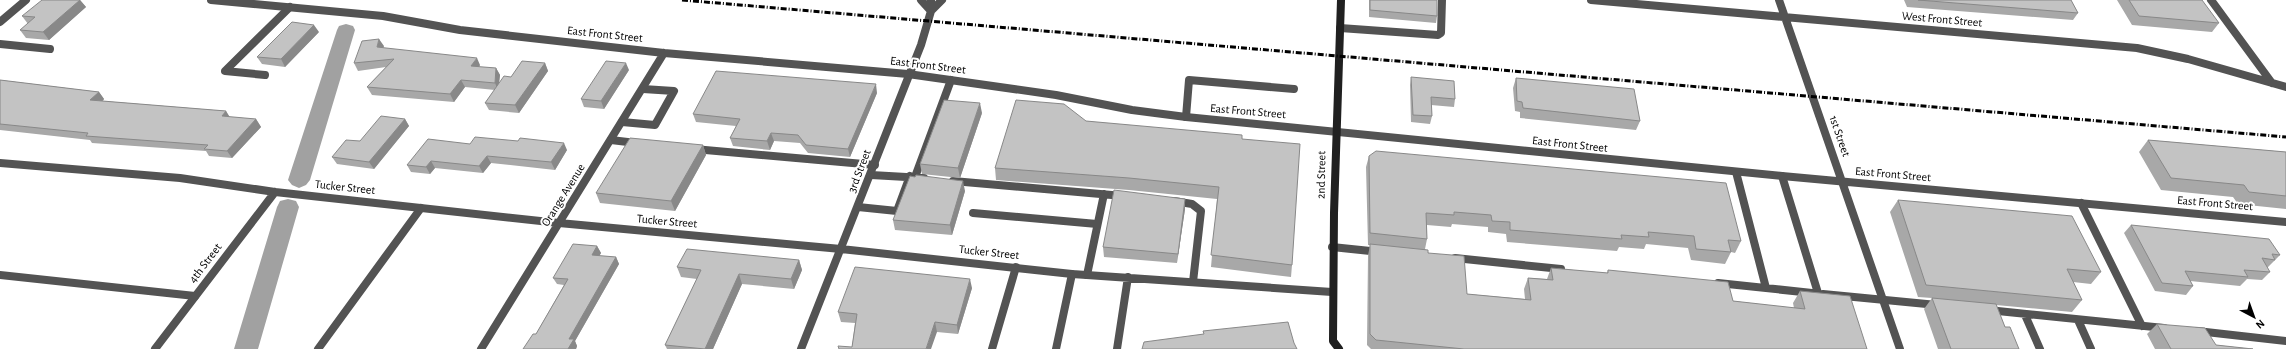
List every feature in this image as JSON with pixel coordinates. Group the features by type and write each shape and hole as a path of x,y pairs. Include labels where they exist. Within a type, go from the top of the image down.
{"main road":[{"name":"2nd Street","path":"1339,349 1333,342 1332,247 1334,131 1341,0"}],"street":[{"path":"0,22 26,0"},
{"name":"East Front Street","path":"211,0 383,16 460,30 664,53 908,74 1186,117 1736,172 2286,222"},
{"path":"922,0 931,12 942,0"},
{"name":"3rd Street","path":"801,349 875,166 908,74 921,45 931,12 932,0"},
{"path":"1340,28 1438,35 1441,33 1442,0"},
{"name":"West Front Street","path":"1591,0 2137,48 2188,59 2286,87"},
{"name":"1st Street","path":"1779,0 1900,349"},
{"path":"2212,0 2272,83"},
{"path":"264,75 225,71 290,7"},
{"path":"0,44 50,49"},
{"name":"Orange Avenue","path":"481,349 664,53"},
{"path":"858,206 897,211 950,80"},
{"path":"1186,117 1189,80 1294,89"},
{"path":"622,122 654,125 674,91 643,89"},
{"path":"611,140 646,144"},
{"path":"684,148 875,166"},
{"name":"Tucker Street","path":"0,163 180,178 275,192 559,223 841,249 1072,274 1332,292"},
{"path":"1736,172 1766,288"},
{"path":"871,175 930,179"},
{"path":"1782,176 1818,293"},
{"path":"946,180 1007,188 1133,196"},
{"name":"4th Street","path":"155,349 275,192"},
{"path":"1087,275 1104,194"},
{"path":"1163,200 1192,204 1201,211 1193,282"},
{"path":"2081,203 2142,326"},
{"path":"318,349 421,208"},
{"path":"973,213 1097,224"},
{"path":"1332,247 1392,253"},
{"path":"1444,257 1572,270"},
{"path":"992,349 1016,267"},
{"path":"0,274 195,296"},
{"path":"1056,349 1072,274"},
{"path":"1117,349 1128,277"},
{"path":"1705,282 1945,305"},
{"path":"1981,309 2025,315 2174,329"},
{"path":"2025,315 2040,349"},
{"path":"2078,320 2091,349"},
{"path":"2189,330 2286,342"}],"building":[{"path":"42,0 80,0 43,32 20,30 35,17 22,16"},
{"path":"1370,0 1437,0 1437,16 1370,10"},
{"path":"1918,0 2071,0 2078,13 2029,9"},
{"path":"2129,0 2202,0 2219,23 2139,16"},
{"path":"292,22 314,25 281,59 257,57"},
{"path":"379,39 377,47 477,58 471,66 496,68 495,83 461,80 450,94 367,87 394,59 354,63 362,41"},
{"path":"522,61 545,63 515,105 485,103 504,76 511,77"},
{"path":"606,61 626,63 601,101 581,99"},
{"path":"716,71 876,84 848,149 806,145 798,135 771,133 767,141 730,138 740,119 693,114"},
{"path":"1411,77 1454,81 1455,99 1431,97 1432,116 1413,115"},
{"path":"1516,78 1634,89 1640,121 1523,108 1522,102 1517,101"},
{"path":"0,80 99,92 90,100 226,111 222,116 256,119 227,151 204,149 208,145 86,136 88,133 0,124"},
{"path":"944,100 980,103 958,168 920,164"},
{"path":"1016,100 1064,104 1086,121 1242,135 1242,139 1300,144 1292,265 1211,255 1219,187 1129,178 995,168"},
{"path":"381,116 405,119 369,162 332,157 346,140 360,141"},
{"path":"475,137 518,141 520,138 564,143 551,162 487,156 479,166 431,161 426,167 407,165 428,139 470,144"},
{"path":"630,138 703,145 671,201 596,193"},
{"path":"2148,140 2286,152 2286,196 2249,192 2244,185 2171,178"},
{"path":"1376,151 1726,183 1741,241 1728,240 1731,252 1696,249 1694,236 1648,232 1649,237 1621,235 1622,239 1510,230 1510,222 1492,221 1491,215 1454,212 1454,215 1426,213 1427,239 1370,233 1369,156"},
{"path":"916,175 963,181 950,225 893,220 910,176 915,177"},
{"path":"1114,190 1185,199 1178,254 1103,247"},
{"path":"1898,200 2072,216 2101,272 2067,269 2082,300 1926,285"},
{"path":"2131,225 2269,239 2280,255 2272,254 2275,260 2262,258 2270,272 2244,270 2248,277 2185,271 2193,286 2162,283"},
{"path":"573,244 597,246 592,255 616,257 569,339 574,339 568,349 523,349 533,334 536,334 568,279 553,278"},
{"path":"1370,244 1428,250 1428,253 1464,256 1467,294 1531,300 1528,278 1553,280 1551,268 1608,273 1608,270 1728,282 1733,301 1805,309 1800,291 1850,296 1867,349 1464,349 1376,340 1370,334"},
{"path":"687,249 799,260 791,279 739,274 705,349 665,345 701,270 677,267"},
{"path":"855,267 970,279 957,325 935,322 926,349 839,349 838,346 852,347 857,314 838,312"},
{"path":"1932,298 1996,304 2005,327 2010,327 2019,349 1951,349"},
{"path":"1288,322 1297,349 1142,349 1144,342 1204,334 1203,331"},
{"path":"2157,324 2205,328 2216,345 2253,349 2171,349"}],"waterway":[{"path":"299,180 346,30"},
{"path":"246,349 288,207"}],"railway":[{"path":"682,0 2286,137"}]}
